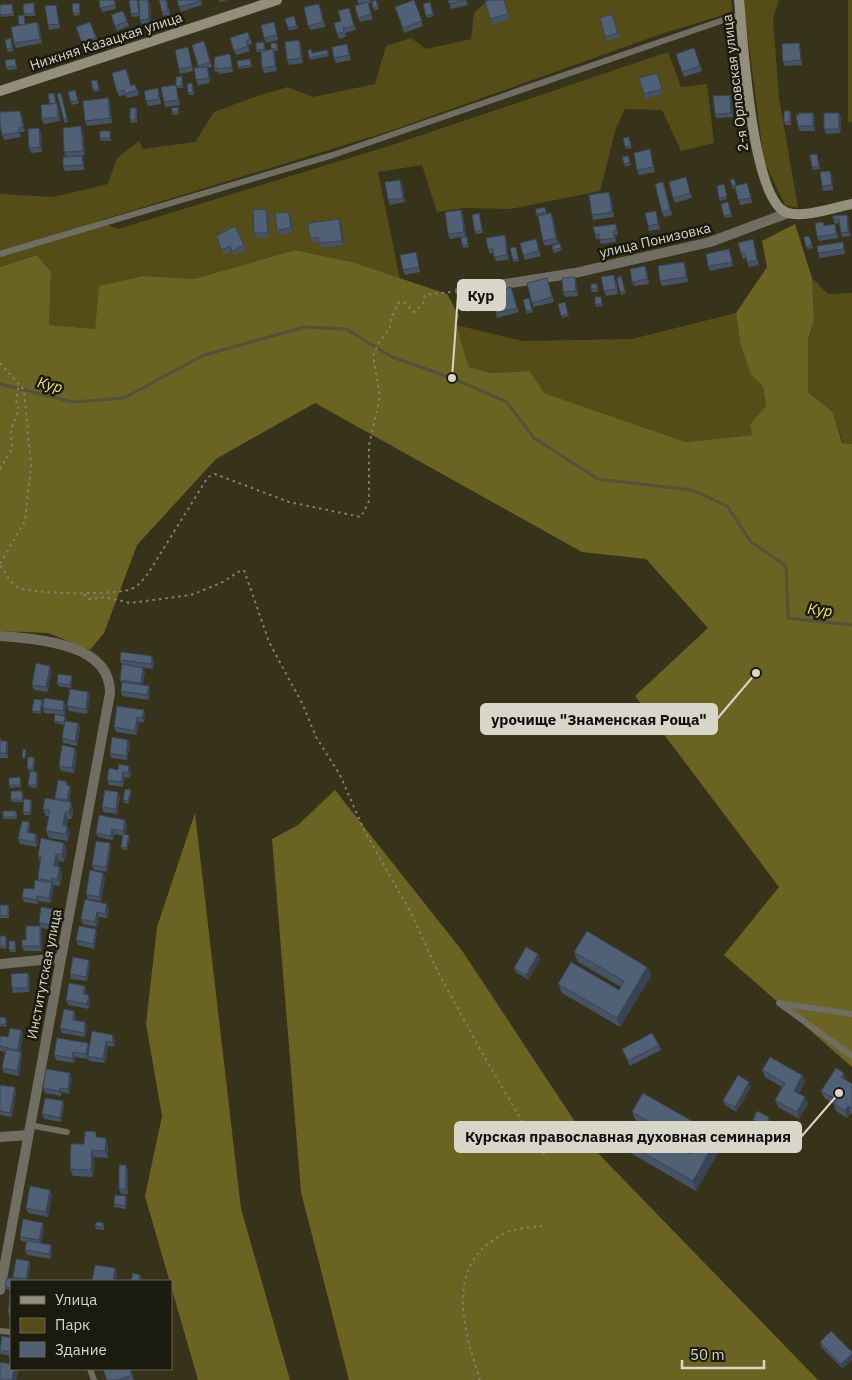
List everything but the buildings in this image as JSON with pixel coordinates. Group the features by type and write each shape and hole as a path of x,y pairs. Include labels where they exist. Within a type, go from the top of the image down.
{"main road":[{"name":"Нижняя Казацкая улица","path":"0,91 263,2 277,0"},
{"name":"2-я Орловская улица","path":"739,0 753,129 760,166 771,198 779,208 788,213"},
{"name":"улица Понизовка","path":"788,213 800,214 852,204"}],"street":[{"name":"улица Понизовка","path":"460,291 575,273 710,242 788,213"},
{"name":"Институтская улица","path":"0,636 47,640 89,656 103,666 110,679 110,693 0,1290"},
{"path":"0,964 61,958"},
{"path":"0,1136 29,1130"}],"lane":[{"path":"0,254 333,155 740,14"},
{"path":"852,1014 779,1003 852,1056"},
{"path":"29,1130 68,1132"}],"path":[{"path":"0,363 24,390 30,443 30,487 27,496 25,521 0,565 14,585 22,588 54,594 75,592 84,594 130,590 138,585 150,572 208,477 214,474 289,502 361,517 369,501 370,445 380,397 373,365 376,348 390,328 391,319 402,301 410,306 414,312 423,304 425,295 460,291"},
{"path":"0,469 12,449 11,429 19,410 16,400 19,383"},
{"path":"84,594 89,599 105,597 130,603 186,595 212,588 243,569 269,642 303,705 316,737 340,775 364,830 410,911 438,972 481,1052 529,1133 547,1158"},
{"path":"480,1380 468,1343 463,1316 464,1286 470,1264 480,1251 496,1238 512,1230 544,1226"}],"green space":[{"path":"488,0 731,0 732,12 661,34 387,132 98,221 118,229 389,146 668,52 681,87 707,84 714,143 681,151 662,110 625,109 616,128 600,191 511,209 463,208 437,212 422,165 378,172 400,279 352,262 295,250 194,279 144,276 97,311 95,329 49,325 51,272 37,255 0,267 0,194 53,197 108,184 117,158 139,141 143,149 195,142 214,112 257,96 288,87 313,97 375,84 386,46 411,38 426,49 471,39 474,13"},
{"path":"743,0 779,0 773,18 779,98 798,208 785,205 764,161"},
{"path":"848,0 852,0 852,122 848,122"},
{"path":"812,278 828,294 852,293 852,444 843,443 833,412 808,392 808,339 814,320"},
{"path":"736,313 740,343 751,375 763,385 766,406 750,424 752,435 686,442 544,393 530,371 491,373 469,367 456,325 523,341 632,339"}],"shaded area":[{"path":"795,224 812,278 814,320 808,339 808,392 833,412 842,443 852,444 852,1067 724,955 779,887 635,696 708,628 646,559 582,552 315,403 216,459 137,545 104,633 90,650 48,633 0,631 0,267 37,255 51,272 49,325 95,329 99,286 144,276 194,279 295,250 352,262 447,294 459,316 456,325 469,367 491,373 530,371 544,393 686,442 752,435 750,424 766,406 763,386 751,375 740,343 736,313 767,267 762,241"},
{"path":"335,790 463,952 591,1146 818,1380 349,1380 301,1192 272,839 298,825"},
{"path":"195,813 241,1209 290,1380 198,1380 172,1290 172,1280 169,1280 145,1196 162,1116 146,1024 157,927"}],"waterway":[{"name":"Кур","path":"0,384 73,402 124,398 204,355 305,327 346,329 392,357 452,378 507,402 534,438 598,479 692,490 727,506 751,542 786,566 788,618 852,625"}],"place":[{"name":"Кур","path":"452,378"},
{"name":"урочище \"Знаменская Роща\"","path":"756,673"},
{"name":"Курская православная духовная семинария","path":"839,1093"}]}
